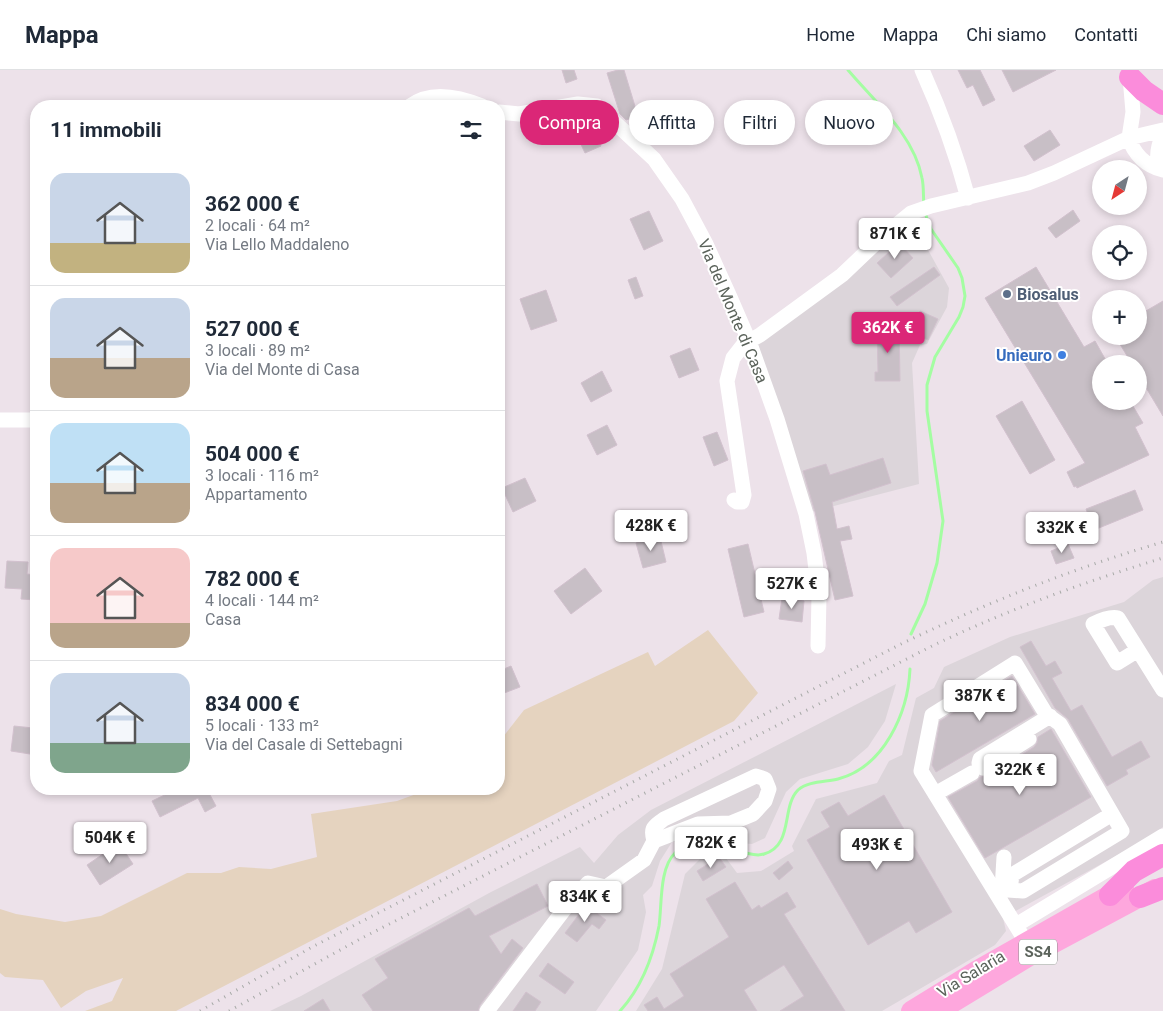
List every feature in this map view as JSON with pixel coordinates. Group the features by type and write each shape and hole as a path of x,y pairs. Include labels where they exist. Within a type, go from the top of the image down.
{"highway":[{"path":"1129,73 1158,99"},
{"path":"1110,895 1134,872 1163,854"},
{"path":"1140,897 1163,886"}],"main road":[{"name":"Via Salaria","path":"911,1011 1021,933 1110,895 1163,867"},
{"name":"Via Salaria","path":"939,1011 1028,957 1140,897"}],"street":[{"path":"922,70 946,126 960,166 968,198"},
{"path":"1129,73 1135,139 1162,169"},
{"path":"421,100 440,96 462,100"},
{"name":"Via del Monte di Casa","path":"505,113 519,114 582,104 594,105 602,109 654,159 674,186 712,256 749,341 778,419 810,528 819,595 818,646"},
{"path":"1135,139 1163,122"},
{"path":"734,500 742,502 744,495 727,381 730,365 736,352 744,344 760,335 842,275 883,236 915,211 1040,179 1135,139 1163,130"},
{"path":"1162,169 1157,160 1163,134"},
{"path":"0,420 30,420"},
{"path":"1138,650 1163,690"},
{"path":"1002,890 1012,875 1112,814 1060,724 1046,714 1015,663 932,715 921,772 1002,890 1021,933 1163,836"},
{"path":"1053,719 1033,737 983,768 980,766 980,759 1053,719"},
{"path":"935,794 972,772"},
{"path":"487,1011 570,902 588,882 606,887 644,860 654,841 698,824 731,823 753,814 765,801 769,789 765,779 756,776 664,819 654,827 652,833 654,841"},
{"path":"1002,890 1004,857"}],"shaded area":[{"path":"910,217 949,288 947,307 927,344 920,345 912,363 919,484 799,515 764,399 743,349"},
{"path":"1163,577 1163,827 1147,839 1003,918 1006,931 995,945 882,1011 636,1011 662,969 685,874 702,857 723,854 737,873 761,871 794,851 792,846 816,799 877,783 889,761 902,755 916,698 934,688 944,667 1010,637 1124,602 1153,580"},
{"path":"708,630 758,693 734,721 176,1011 85,1011 112,1001 123,978 86,991 61,1008 43,980 5,977 0,973 0,909 16,914 65,922 101,916 187,873 221,873 239,867 271,869 317,857 311,814 397,801 414,795 505,795 505,734 524,710 648,652 655,666"},
{"path":"896,684 885,721 868,747 848,764 800,779 786,792 765,838 752,844 702,840 672,842 660,861 652,886 643,895 646,912 638,950 596,1011 270,1011 491,892 580,847 594,863 618,835 651,810"}],"building":[{"path":"562,70 574,70 577,79 566,83"},
{"path":"624,70 633,100 629,100 629,119 626,120 620,114 619,100 616,100 607,73"},
{"path":"958,70 980,70 995,100 983,106 973,85 967,88"},
{"path":"1002,70 1056,70 1013,92"},
{"path":"1050,130 1060,145 1034,161 1024,146"},
{"path":"581,145 601,145 601,146 585,153"},
{"path":"1073,210 1080,221 1056,238 1048,228"},
{"path":"649,211 663,241 644,250 630,219"},
{"path":"899,243 913,258 891,278 877,263"},
{"path":"934,267 940,275 897,306 890,297"},
{"name":"Unieuro","path":"1036,267 1084,347 1092,343 1092,345 1097,345 1103,355 1092,355 1092,410 1135,410 1143,423 1135,427 1149,455 1077,488 1076,486 1074,487 1067,472 1085,463 985,298"},
{"path":"636,277 643,296 635,299 628,280"},
{"path":"546,290 557,321 531,330 520,299"},
{"path":"1163,301 1163,416 1147,389 1147,355 1127,355 1120,345 1147,345 1147,310"},
{"path":"920,311 938,319 928,340 910,332"},
{"path":"899,325 900,381 875,381 875,372 878,372 877,326"},
{"path":"690,348 699,370 679,378 670,356"},
{"path":"602,371 612,391 591,402 581,383"},
{"path":"1022,401 1055,460 1030,474 996,416"},
{"path":"607,425 617,445 597,455 587,435"},
{"path":"717,432 728,460 714,466 703,437"},
{"path":"883,458 891,483 832,502 837,529 849,526 852,539 840,541 853,596 835,600 815,512 803,471 826,464 830,475"},
{"path":"525,478 536,501 513,512 505,495 505,487"},
{"path":"1135,490 1143,510 1094,530 1086,509"},
{"path":"660,537 666,562 643,568 636,543"},
{"path":"748,544 764,612 744,617 728,549"},
{"path":"1068,544 1074,558 1056,564 1051,551"},
{"path":"7,561 28,562 27,574 30,574 30,600 21,599 22,589 5,588"},
{"path":"585,568 602,591 571,614 554,591"},
{"path":"782,598 804,601 802,622 779,619"},
{"path":"1031,641 1046,666 1055,661 1062,673 1052,678 1071,711 1082,705 1112,757 1141,741 1150,757 1126,770 1128,774 1107,786 1068,719 1055,708 1020,647"},
{"path":"511,666 520,687 505,693 505,668"},
{"path":"1012,676 1035,714 936,772 932,765 940,721"},
{"path":"14,726 30,728 30,754 11,751"},
{"path":"1051,729 1091,797 985,858 948,797 977,781 980,777 988,776 1034,747 1038,737"},
{"path":"164,795 210,795 216,806 205,812 198,798 160,817 152,801"},
{"path":"884,795 952,912 916,933 909,921 868,945 807,840 830,827 821,812 839,802 848,816"},
{"path":"119,843 133,864 100,885 87,865"},
{"path":"719,857 726,867 703,881 697,871"},
{"path":"788,861 793,868 779,880 773,873"},
{"path":"735,882 752,910 759,905 761,908 787,892 796,907 784,914 845,1011 780,1011 804,996 784,965 744,990 757,1011 648,1011 644,1005 657,997 664,1009 684,996 670,974 729,937 706,899"},
{"path":"537,884 548,906 489,936 501,954 512,939 523,948 480,1005 478,1011 373,1011 362,995 388,978 375,959 469,908 475,916"},
{"path":"586,905 606,920 599,929 592,924 577,942 565,933"},
{"path":"548,963 574,982 565,994 539,976"},
{"path":"526,992 541,1002 535,1011 513,1011"},
{"path":"323,999 330,1011 304,1011"}],"waterway":[{"path":"848,70 892,120 911,147 918,162 922,178 924,205"},
{"path":"911,634 925,604 937,563 943,521 927,411 927,385 935,357 959,317 965,296 958,268 931,229 925,213"},
{"path":"620,1011 635,992 650,960 659,926 662,888 666,868 675,853 681,849 698,846 717,847 758,855 773,849 780,843 793,797 798,790 807,785 838,779 854,773 880,751 891,736 898,720 904,703 910,669"}],"railway":[{"path":"200,1011 312,947 899,645 964,615 1062,575 1163,542"},
{"path":"229,1011 362,938 932,646 989,620 1046,598 1163,558"}],"place":[{"name":"Biosalus","path":"1007,294"},
{"name":"Unieuro","path":"1062,355"}]}
